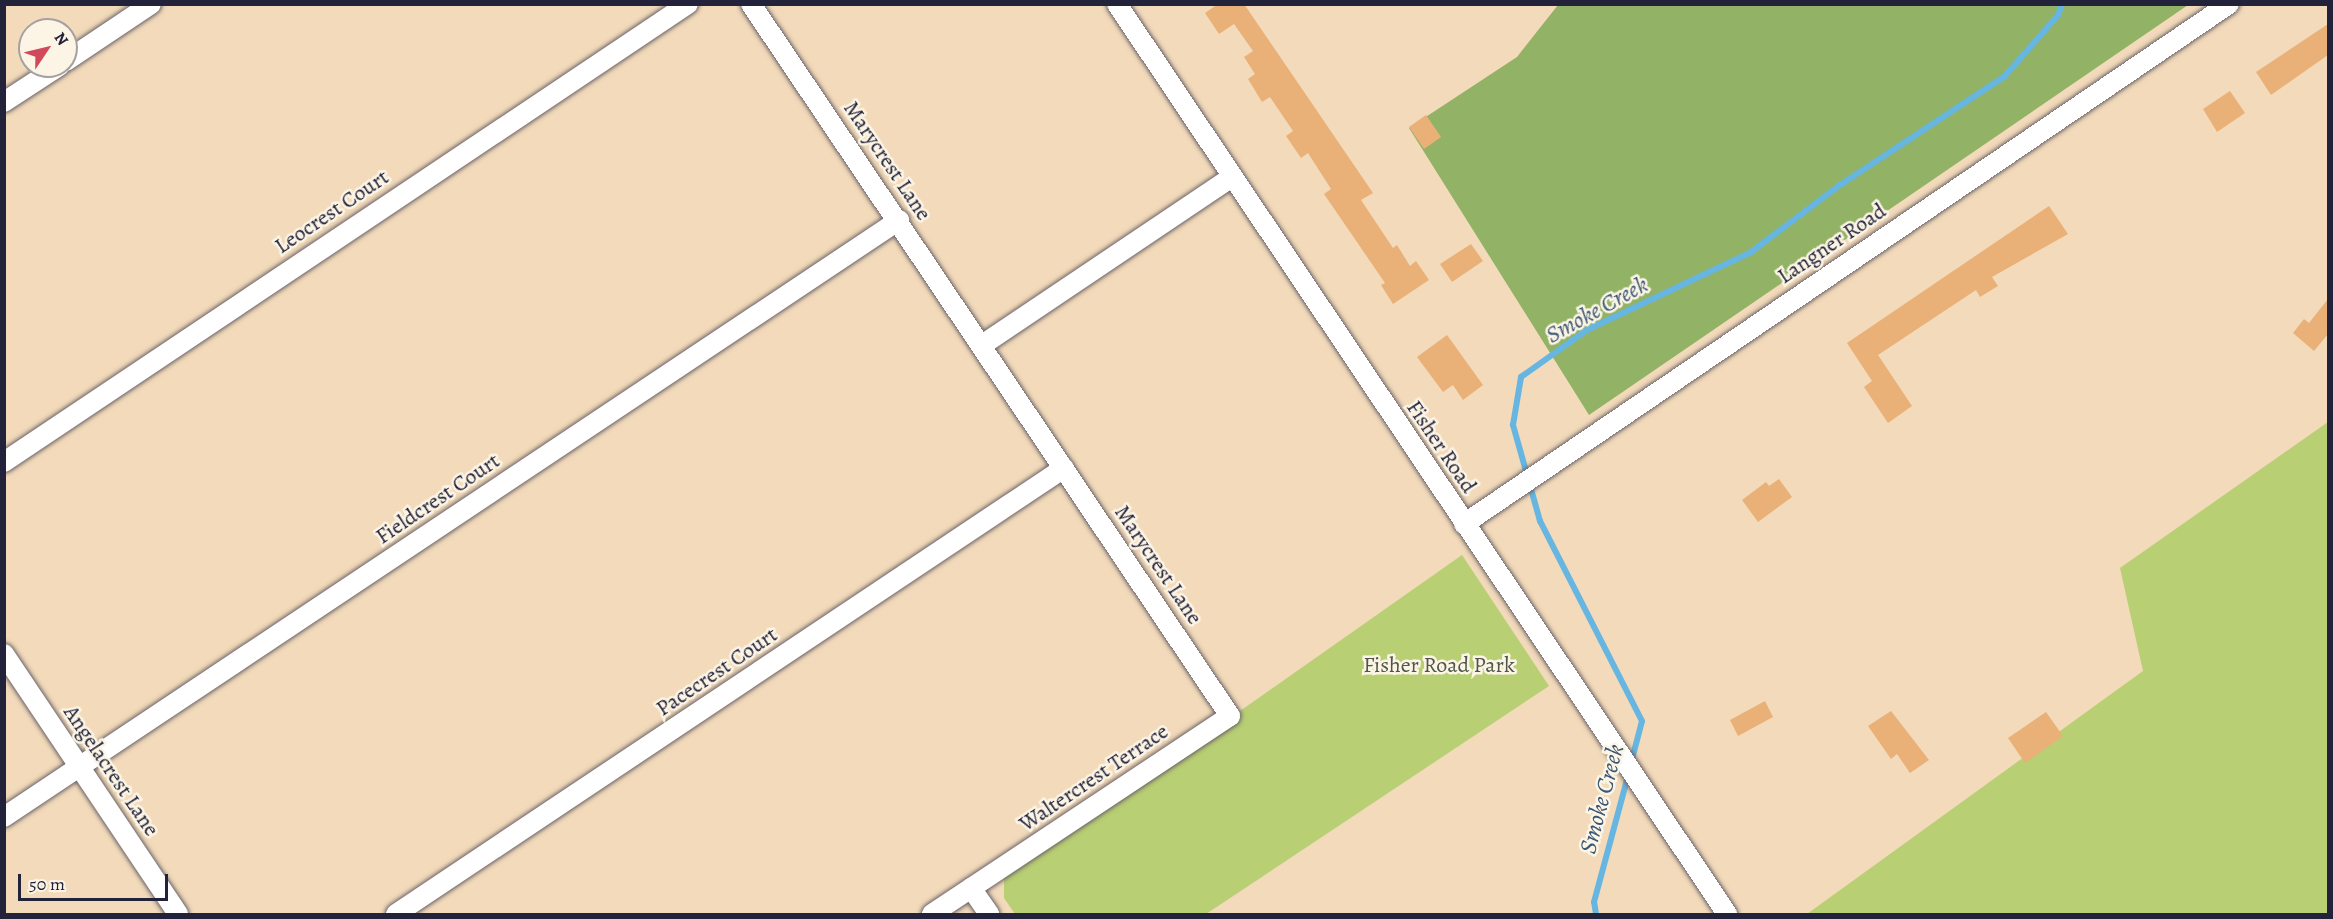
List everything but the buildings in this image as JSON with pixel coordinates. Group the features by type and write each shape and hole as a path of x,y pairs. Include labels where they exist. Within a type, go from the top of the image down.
{"street":[{"path":"78,53 151,4"},
{"name":"Leocrest Court","path":"4,462 688,4"},
{"name":"Marycrest Lane","path":"751,4 899,220 1195,663"},
{"name":"Langner Road","path":"1464,524 2229,4"},
{"name":"Fisher Road","path":"1118,5 1726,915"},
{"path":"4,102 41,78"},
{"path":"982,345 1232,177"},
{"name":"Fieldcrest Court","path":"4,818 899,220"},
{"name":"Pacecrest Court","path":"396,915 1064,468"},
{"name":"Angelacrest Lane","path":"4,654 178,915"},
{"name":"Waltercrest Terrace","path":"932,915 1230,716 1195,663"},
{"path":"971,888 989,915"}],"green space":[{"path":"1558,5 2188,5 1589,415 1409,128 1517,57"},
{"path":"2328,422 2328,914 1807,914 2143,671 2120,568"},
{"name":"Fisher Road Park","path":"1462,555 1549,686 1206,914 1015,914 1004,898 1004,877"}],"waterway":[{"name":"Smoke Creek","path":"1631,763 1642,721 1540,521 1513,425 1521,377 1587,330 1751,252 1840,185 2004,77 2058,15 2062,4"},
{"name":"Smoke Creek","path":"1596,914 1594,902 1628,776"}]}
